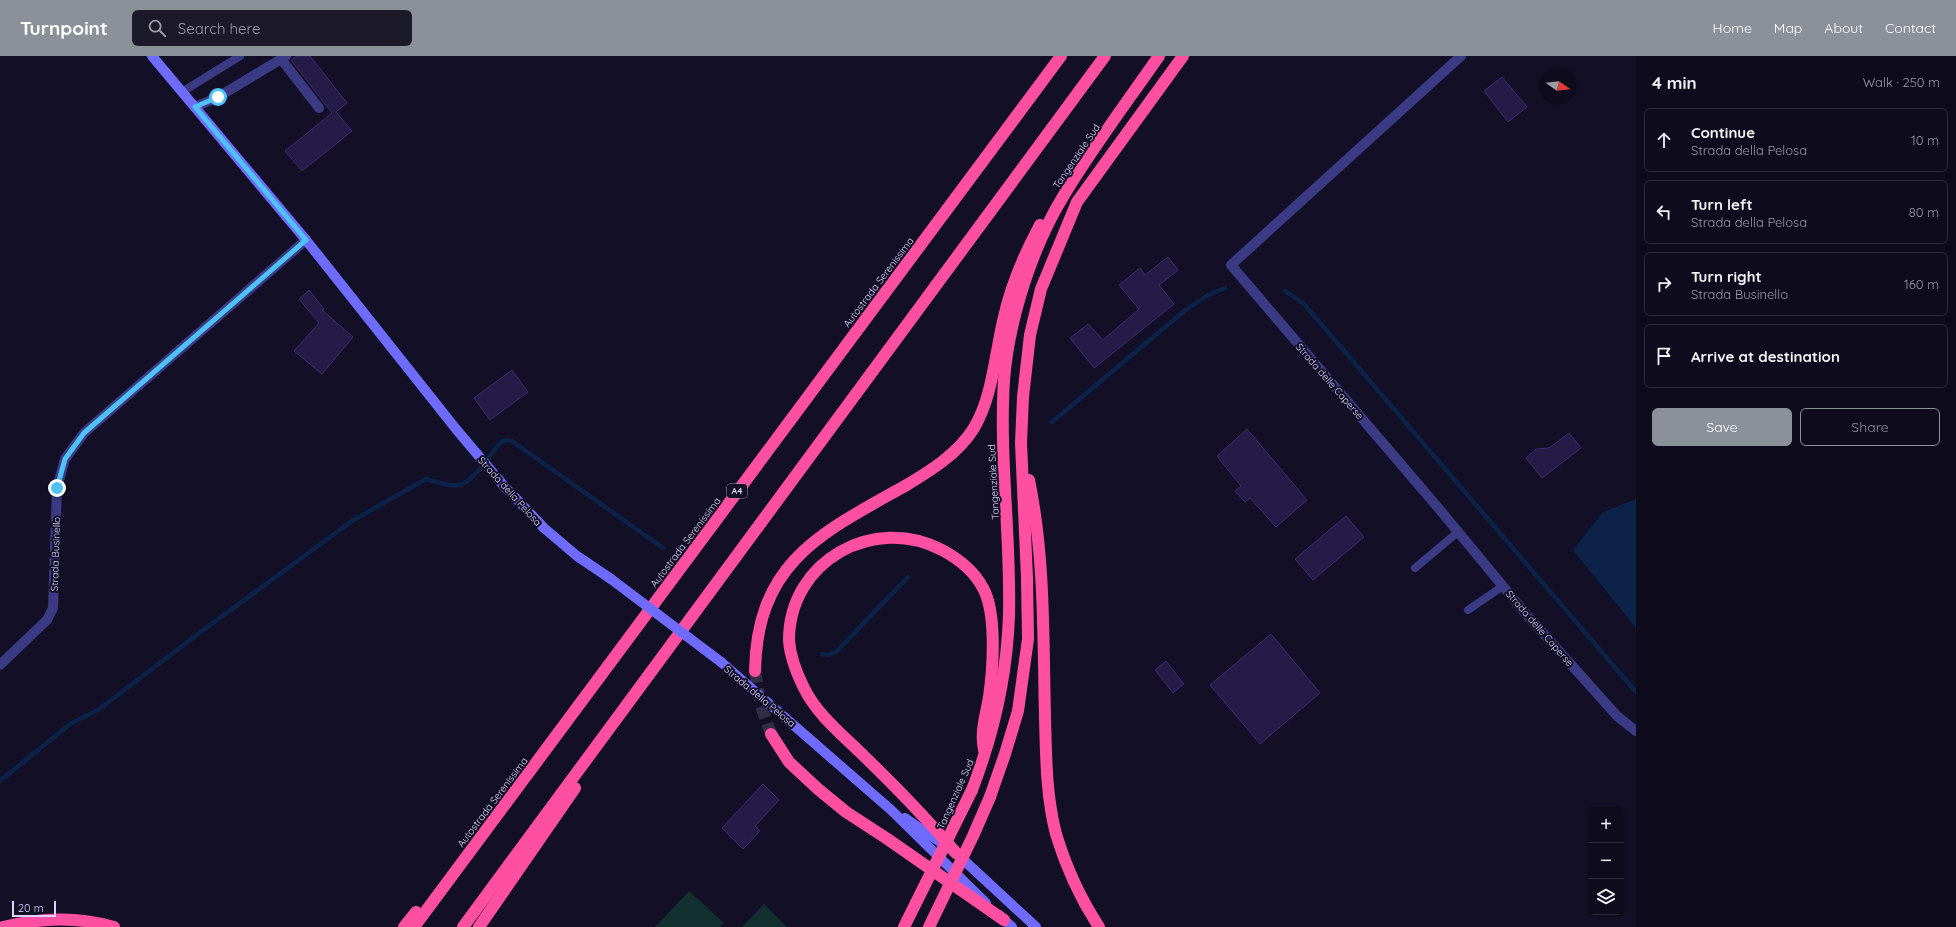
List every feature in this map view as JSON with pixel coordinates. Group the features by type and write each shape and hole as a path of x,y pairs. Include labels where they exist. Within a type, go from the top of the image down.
{"highway":[{"name":"Autostrada Serenissima","path":"414,927 1061,56"},
{"path":"463,927 1105,56"},
{"name":"Tangenziale Sud","path":"904,927 972,790 986,755 1003,682 1009,615 1003,441 1006,365 1014,323 1023,289 1033,260 1063,196 1159,56"},
{"path":"929,927 990,797 1018,711 1028,639 1021,443 1023,397 1030,335 1041,289 1076,202 1183,56"},
{"path":"755,671 756,647 764,610 775,587 787,568 808,546 832,528 931,471 955,450 974,428 984,402 1010,290 1025,252 1042,222 1063,196"},
{"path":"1021,443 1032,492 1039,544 1049,788 1056,832 1069,870 1085,906 1099,927"},
{"path":"956,853 908,800 816,706 804,689 795,666 789,641 794,611 802,588 819,568 838,552 870,539 906,537 932,545 960,560 977,579 984,589 993,622 993,665 989,698 983,726 982,743 986,755"},
{"path":"479,927 725,571"},
{"path":"404,927 637,626"},
{"path":"771,734 790,762 818,789 846,812 886,838 1008,924"},
{"path":"3,927 37,920 54,919 86,921 114,927"}],"street":[{"name":"Strada della Pelosa","path":"152,56 306,240 456,429 504,486 544,528 577,556 611,579 721,662 890,809 1008,924"},
{"name":"Strada delle Caperse","path":"1461,56 1231,265 1503,586 1617,716 1636,730"},
{"path":"195,107 218,97 284,57 319,108"},
{"name":"Strada Businello","path":"0,665 47,620 53,608 57,488 65,459 84,433 306,240"},
{"name":"Strada della Pelosa","path":"890,809 956,853"},
{"path":"956,853 1036,927"}],"lane":[{"path":"182,92 240,56"},
{"path":"1415,568 1458,532"},
{"path":"1468,610 1503,586"}],"green space":[{"path":"689,891 724,923 720,927 655,927"},
{"path":"764,904 787,927 742,927"}],"water":[{"path":"1636,499 1636,628 1573,550 1603,512"}],"building":[{"path":"297,56 310,56 347,103 336,112 352,131 302,171 285,151 332,113 291,60"},
{"path":"1502,77 1527,107 1508,122 1484,91"},
{"path":"1168,257 1178,270 1159,285 1174,304 1094,368 1070,338 1088,324 1103,340 1139,309 1119,285 1140,268 1145,275"},
{"path":"309,290 324,309 322,310 353,337 322,374 294,351 319,323 299,299"},
{"path":"512,370 528,392 490,420 474,398"},
{"path":"1247,429 1307,500 1276,527 1250,498 1245,502 1235,491 1241,486 1217,456"},
{"path":"1569,433 1581,448 1542,478 1526,458 1536,449 1549,448"},
{"path":"1346,516 1364,537 1313,580 1295,559"},
{"path":"1271,634 1320,693 1260,744 1210,685"},
{"path":"1166,661 1184,684 1173,693 1155,670"},
{"path":"763,784 779,800 755,826 760,831 743,849 722,828"}],"waterway":[{"path":"1052,422 1183,312 1208,295 1225,288"},
{"path":"1285,291 1304,304 1636,692"},
{"path":"0,781 70,724 98,710 202,631 352,521 426,479 452,485 460,485 465,483 476,473 501,442 507,440 512,441 663,548"},
{"path":"822,654 829,655 837,651 908,577"}],"tunnel":[{"path":"755,671 761,706 771,734"}],"route":[{"path":"57,488 65,459 84,433 306,240 195,107 218,97"}]}
